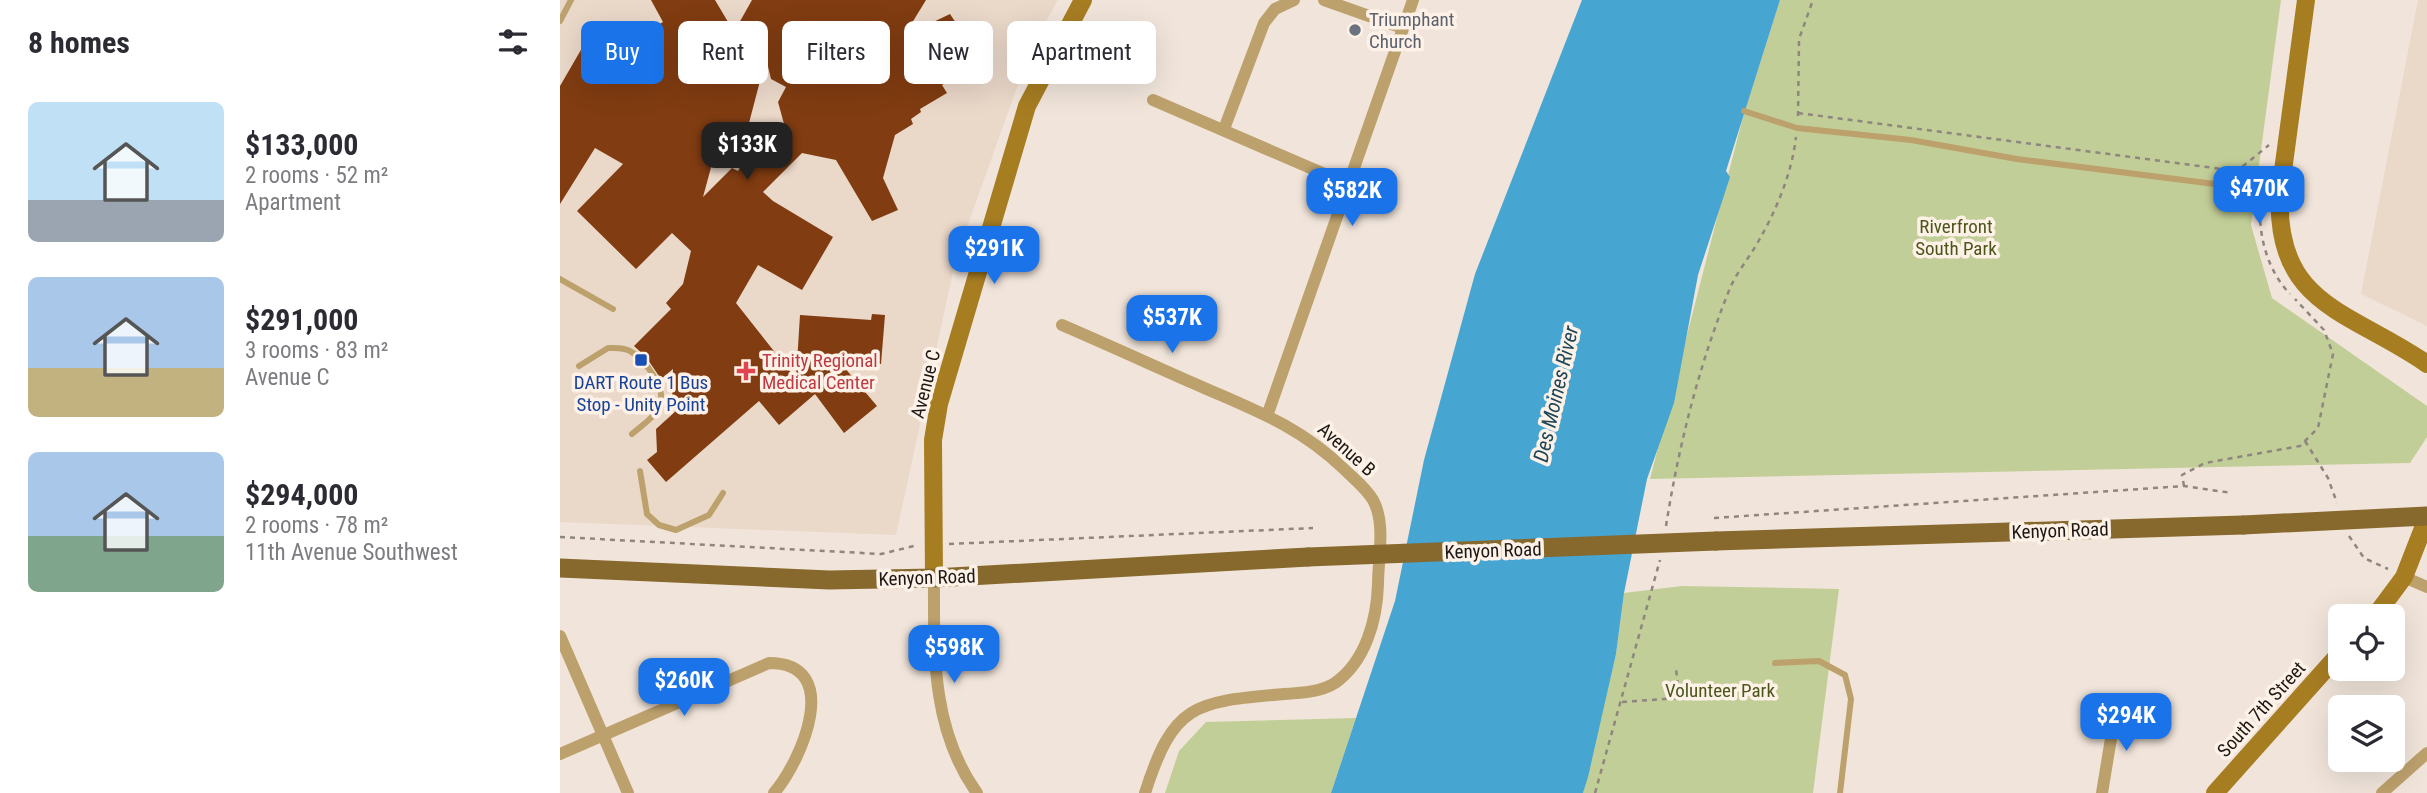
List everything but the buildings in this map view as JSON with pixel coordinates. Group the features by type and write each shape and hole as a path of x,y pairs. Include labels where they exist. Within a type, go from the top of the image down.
{"main road":[{"name":"Kenyon Road","path":"560,568 829,580 934,578 1308,557 2427,517"}],"street":[{"name":"Avenue C","path":"977,793 948,741 939,704 934,578 933,440 939,404 1027,106 1083,0"},
{"path":"1224,129 1264,23 1275,9 1294,0"},
{"path":"1324,0 1403,28"},
{"path":"1268,416 1413,0"},
{"path":"2306,0 2271,192 2282,243 2299,278 2311,293 2327,306 2427,364"},
{"path":"1153,100 1350,185"},
{"name":"Avenue B","path":"1062,325 1289,425 1313,442 1359,483 1373,501 1380,520 1377,600 1370,633 1348,671 1333,684 1311,692 1217,700 1189,714 1158,751 1145,793"},
{"path":"2384,604 2403,577 2427,517"},
{"path":"2403,577 2427,587"},
{"path":"560,636 628,793"},
{"path":"560,754 769,663 787,663 800,672 810,689 813,702 798,755 787,778 774,793"},
{"name":"South 7th Street","path":"2215,793 2328,666"},
{"path":"2102,793 2116,708"},
{"path":"2383,790 2427,753"}],"lane":[{"path":"560,21 570,0"},
{"path":"1744,111 1797,128 1911,140 2017,159 2271,192"},
{"path":"560,279 613,309"},
{"path":"579,366 608,348 631,351 641,360 659,385 662,399 659,410 632,434"},
{"path":"640,471 647,514 659,525 676,530 709,515 723,493"},
{"path":"1774,663 1819,661 1845,675 1850,699 1840,793"}],"path":[{"path":"1665,528 1675,467 1694,388 1731,286 1759,240 1777,203 1794,150 1798,113 1799,39 1813,0"},
{"path":"1798,113 2237,171 2269,145 2267,157"},
{"path":"2184,486 2182,475 2205,463 2300,446 2318,428 2333,354 2324,330 2278,281 2258,226 2271,192"},
{"path":"1714,517 2184,486 2232,492"},
{"path":"1595,793 1661,553"},
{"path":"1622,702 1679,698 1676,668"}],"shaded area":[{"name":"Trinity Regional Medical Center","path":"560,0 1058,0 1046,21 1007,21 1007,84 1018,84 956,258 896,535 560,522"},
{"path":"2418,0 2427,0 2427,326 2361,294"}],"green space":[{"name":"Riverfront South Park","path":"1780,0 2281,0 2251,225 2272,298 2427,406 2427,437 2410,463 1650,479 1744,113"},
{"name":"Volunteer Park","path":"1682,586 1839,589 1813,793 1583,793 1616,654 1624,593"},
{"path":"1356,718 1331,793 1165,793 1179,751 1206,722"}],"water":[{"name":"Des Moines River","path":"1582,0 1780,0 1726,171 1730,177 1698,275 1674,403 1647,479 1624,593 1616,654 1583,793 1331,793 1395,601 1424,460 1475,274"}],"place":[{"name":"Triumphant Church","path":"1355,30"},
{"name":"DART Route 1 Bus Stop - Unity Point","path":"641,360"},
{"name":"Trinity Regional Medical Center","path":"746,371"}]}
